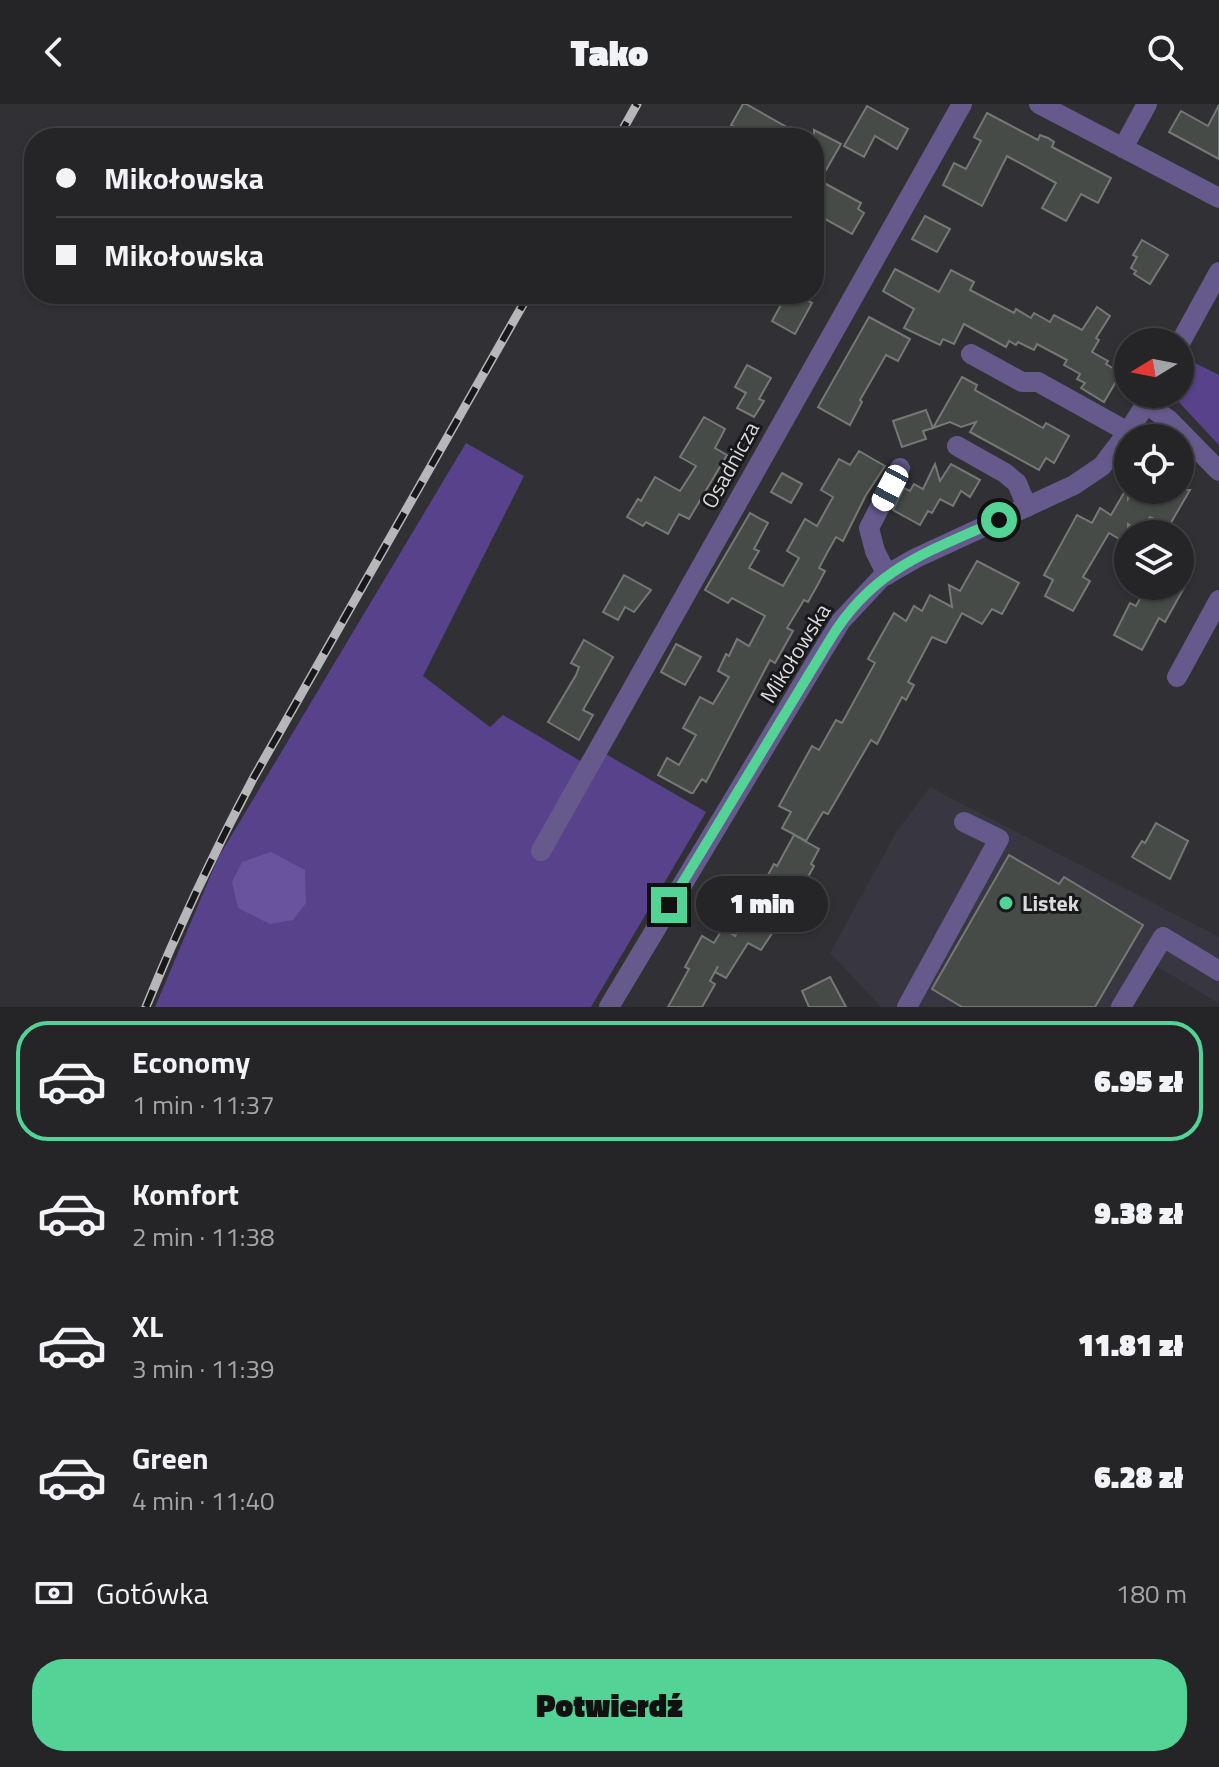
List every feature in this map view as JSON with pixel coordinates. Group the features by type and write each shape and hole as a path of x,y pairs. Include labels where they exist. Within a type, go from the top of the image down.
{"street":[{"name":"Osadnicza","path":"541,851 962,104"},
{"path":"1039,104 1219,198"},
{"path":"1123,148 1147,104"},
{"path":"1188,328 1219,272"},
{"path":"971,354 1022,382 1038,382 1114,424"},
{"path":"1158,408 1219,471"},
{"path":"957,446 1017,483 1027,507"},
{"name":"Mikołowska","path":"609,1007 841,621 858,601 887,575 916,558 1074,485 1102,466 1114,450"},
{"path":"887,575 875,551 869,528 900,468"},
{"path":"1177,677 1219,600"},
{"path":"907,1007 999,839 964,822"},
{"path":"1121,1007 1163,937 1219,971"}],"shaded area":[{"path":"1194,365 1219,375 1219,445 1184,408 1194,408"},
{"path":"466,443 524,476 423,676 490,727 503,715 594,769 604,753 706,812 591,1007 155,1007 218,858"},
{"name":"Listek","path":"930,787 1219,937 1219,1003 1156,966 1132,1007 881,1007 830,953 897,831"},
{"path":"271,852 305,870 306,903 293,920 270,924 238,908 232,882 242,862"}],"building":[{"path":"743,104 746,104 788,128 737,128 731,125"},
{"path":"1219,105 1219,159 1169,132 1181,111 1208,126"},
{"path":"867,106 908,129 897,149 875,136 864,157 844,146"},
{"path":"987,113 1038,140 1040,135 1048,138 1054,142 1052,147 1111,178 1098,203 1081,194 1066,221 1042,208 1056,183 1007,156 982,206 943,185 954,163 966,169 981,141 974,137"},
{"path":"824,135 841,144 824,174"},
{"path":"826,184 861,203 858,209 864,213 852,234 824,219"},
{"path":"925,216 950,229 937,252 912,239"},
{"path":"1142,240 1168,255 1150,284 1134,274 1136,271 1131,268 1137,257 1133,255"},
{"path":"895,269 939,292 951,270 974,282 970,290 1014,313 1016,309 1031,318 1034,313 1050,322 1054,315 1082,330 1097,307 1110,316 1096,338 1099,340 1092,352 1108,361 1106,364 1114,369 1114,385 1104,402 1081,388 1085,383 1077,379 1080,374 1064,365 1067,360 1037,344 1034,350 1009,341 1006,347 964,324 954,344 943,339 940,345 904,328 914,309 883,291"},
{"path":"781,304 811,304 795,334 772,321"},
{"path":"869,317 910,339 898,361 886,355 860,400 862,402 850,425 818,407"},
{"path":"747,365 771,378 759,399 764,401 754,417 737,408 746,393 735,387"},
{"path":"962,377 977,385 975,390 1043,428 1046,423 1069,436 1054,463 1046,458 1039,470 970,432 976,422 961,427 950,422 933,428"},
{"path":"926,410 933,428 923,431 926,439 902,447 893,421"},
{"path":"704,417 725,429 715,448 727,455 689,519 679,514 668,534 646,522 643,526 627,517 655,477 680,491 696,466 680,457"},
{"path":"859,451 885,466 866,495 843,541 836,537 819,568 825,571 808,602 804,600 787,628 793,631 775,663 770,660 706,782 702,779 691,793 658,775 667,758 679,765 696,735 683,728 700,697 713,704 729,677 718,671 726,654 729,656 737,639 749,646 765,616 732,598 728,603 705,590 750,513 768,523 754,549 759,551 749,568 783,586 799,558 787,551 805,519 817,526 833,497 821,490 839,459 850,465"},
{"path":"935,464 940,481 951,464 980,480 970,497 961,491 953,506 940,499 920,525 893,510 904,488 910,491 914,484 923,489"},
{"path":"782,473 802,484 791,503 771,492"},
{"path":"1117,504 1182,504 1172,520 1150,517 1148,520 1114,520 1114,536 1109,533 1083,577 1090,581 1073,611 1045,596 1053,580 1044,575 1077,515 1092,523 1100,508 1111,515"},
{"path":"977,561 1019,583 1002,614 992,609 982,624 962,613 946,643 932,637 908,682 914,685 906,700 902,697 877,744 871,740 828,814 823,812 806,841 782,828 791,812 779,806 812,746 819,750 836,720 842,723 875,663 868,659 894,613 906,621 914,606 922,611 930,595 952,607 949,585 960,591"},
{"path":"624,575 651,590 634,612 625,607 618,620 603,612"},
{"path":"1139,600 1177,600 1165,622 1159,618 1142,650 1114,635 1130,603 1136,606"},
{"path":"584,640 613,657 583,710 593,715 579,740 548,722 576,675 579,667 571,663"},
{"path":"676,644 701,657 685,685 661,672"},
{"path":"1156,823 1188,841 1170,879 1132,857 1142,841 1145,843"},
{"path":"794,835 819,849 811,864 814,866 792,906 800,911 791,926 781,920 761,950 748,943 726,978 715,972 718,966 710,981 715,984 702,1007 668,1007 689,969 685,967 702,936 714,943 723,928 735,936 774,864 777,866"},
{"path":"1009,855 1059,884 1064,877 1143,925 1095,1007 962,1007 932,989"},
{"path":"830,977 846,1007 809,1007 802,991"}],"railway":[{"path":"624,128 637,104"},
{"path":"146,1007 197,890 254,777 523,304"}],"place":[{"name":"Listek","path":"1006,903"}],"route":[{"path":"669,905 841,621 858,601 881,578 916,558 999,520"}]}
